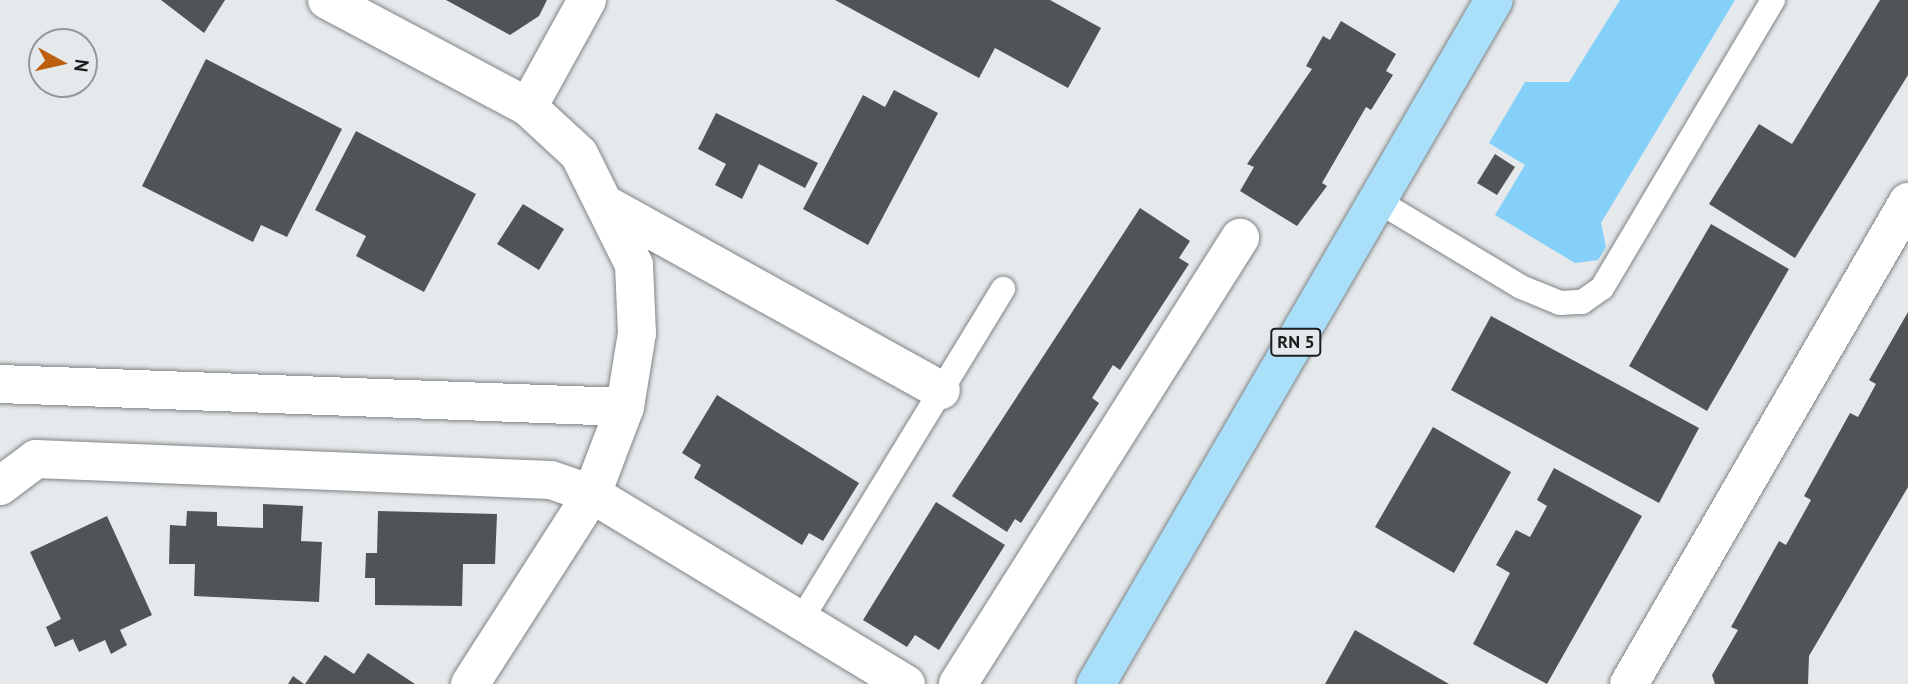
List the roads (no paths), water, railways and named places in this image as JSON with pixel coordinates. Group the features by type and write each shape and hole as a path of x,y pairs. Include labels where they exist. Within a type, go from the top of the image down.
{"main road":[{"name":"RN 5","path":"1096,684 1494,0"}],"street":[{"path":"327,0 528,107 579,154 634,265 637,333 625,407 592,494 471,684"},
{"path":"528,107 587,0"},
{"path":"1629,684 1908,202"},
{"path":"605,204 941,390"},
{"path":"958,684 1241,238"},
{"path":"0,384 625,407"},
{"path":"0,486 36,459 85,458 551,480 592,494 906,684"}],"lane":[{"path":"1378,201 1521,287 1560,303 1582,302 1602,288 1773,0"},
{"path":"800,620 1003,289"}]}
